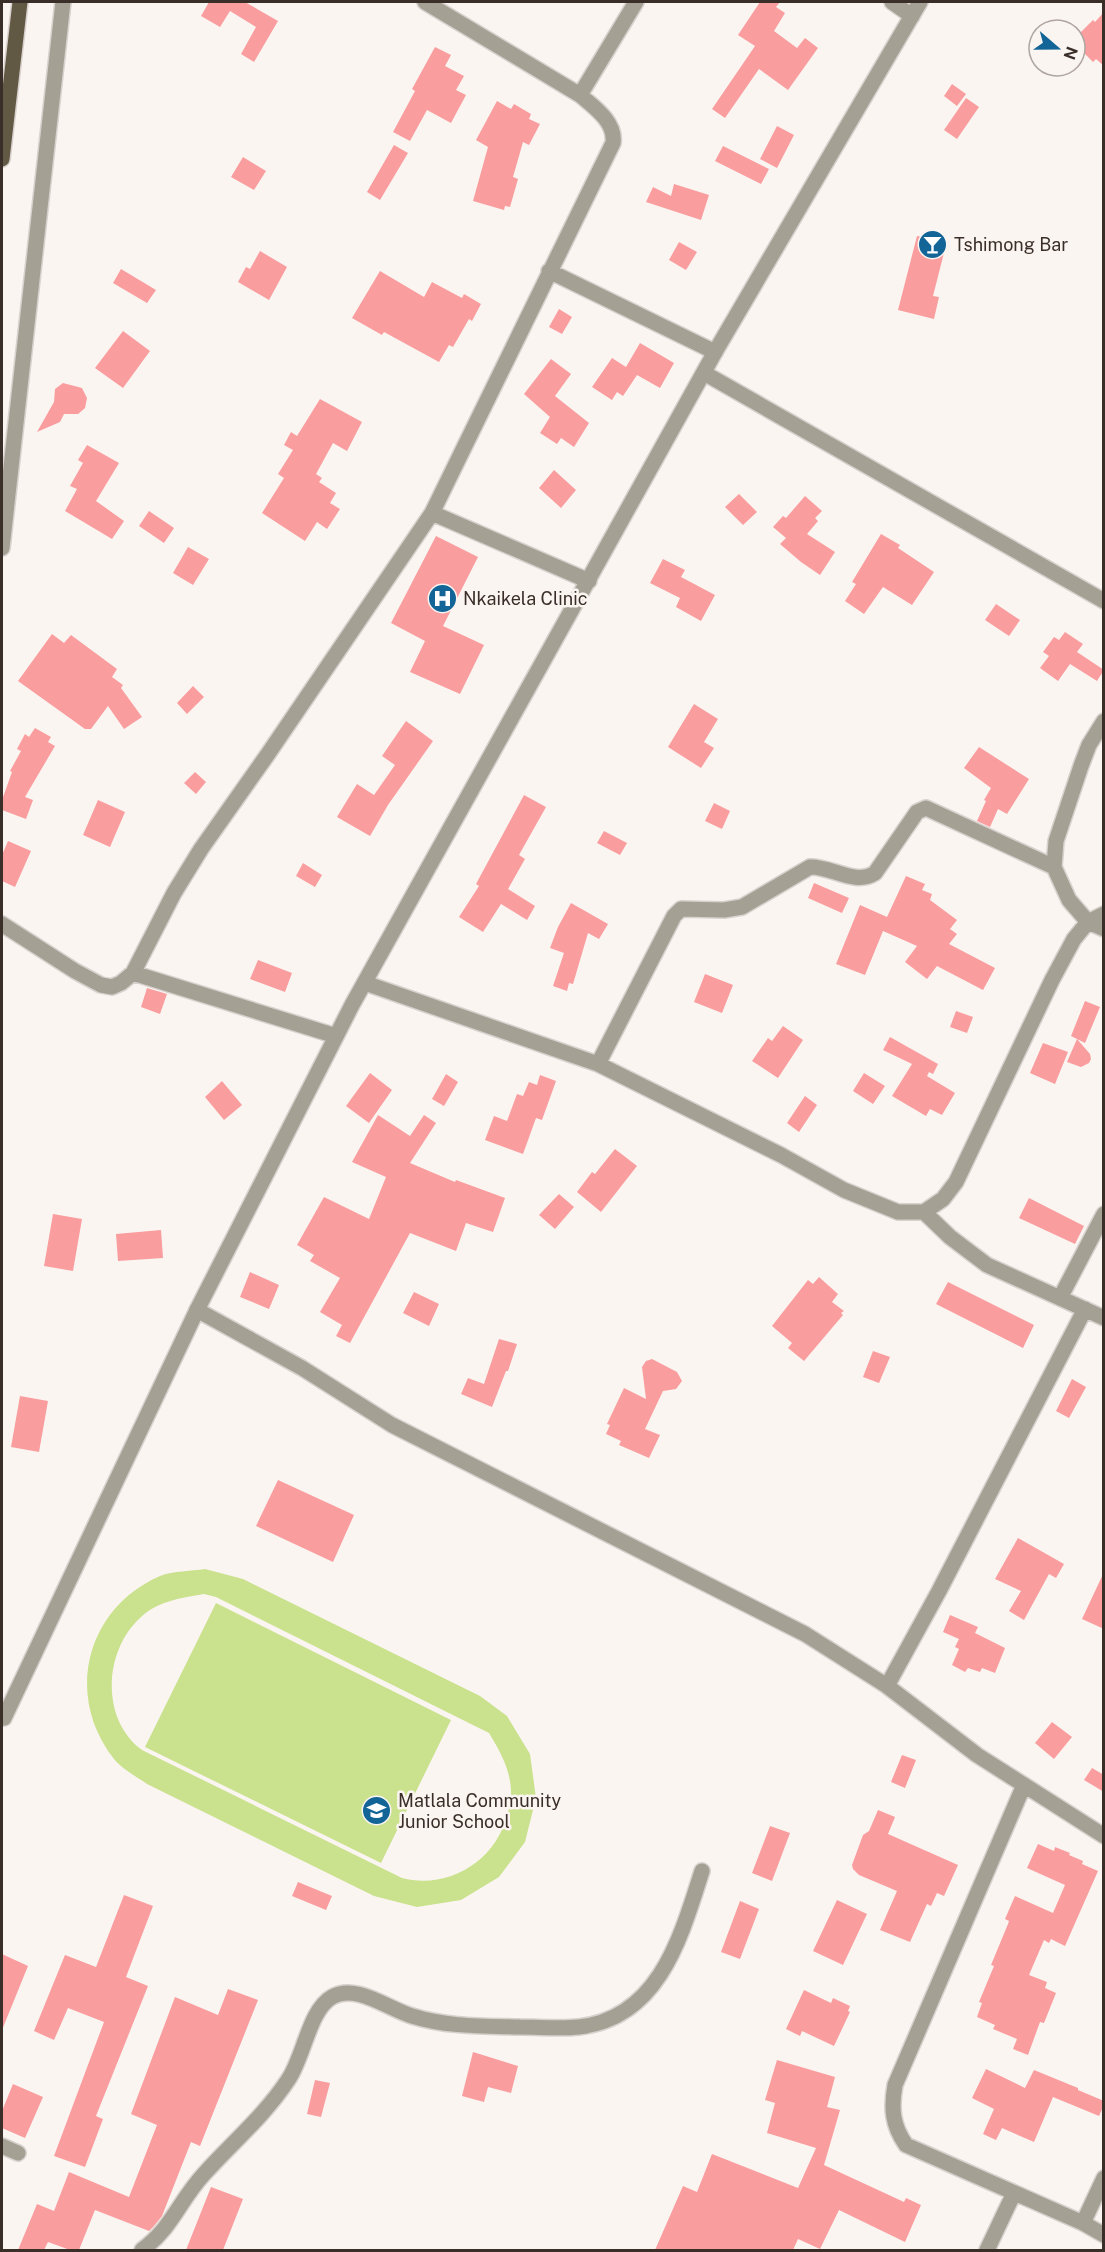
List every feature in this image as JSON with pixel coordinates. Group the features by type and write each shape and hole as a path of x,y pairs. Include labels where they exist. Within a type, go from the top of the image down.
{"main road":[{"path":"2,159 20,2"}],"street":[{"path":"2,548 63,2"},
{"path":"2,924 101,985 112,987 133,973 174,893 201,849 432,513 613,143 613,132 602,114 580,95 424,2"},
{"path":"580,95 636,2"},
{"path":"892,2 912,16"},
{"path":"2,1720 197,1310 336,1036 715,352 920,2"},
{"path":"549,271 715,352"},
{"path":"704,373 1104,601"},
{"path":"432,513 589,581"},
{"path":"1104,721 1089,745 1081,766 1056,841 1054,867 1069,900 1088,922 1104,929"},
{"path":"598,1064 674,916 681,909 724,910 742,907 810,867 820,866 860,879 867,878 875,873 917,812 926,808 1054,867"},
{"path":"365,983 598,1064 781,1155 844,1190 898,1212 924,1212 943,1200 956,1182 1052,980 1074,939 1088,922 1104,914"},
{"path":"133,973 336,1036"},
{"path":"924,1212 950,1237 987,1265 1104,1318"},
{"path":"1060,1298 1104,1214"},
{"path":"887,1686 939,1591 1084,1309"},
{"path":"197,1310 302,1368 392,1425 805,1634 887,1686 977,1755 1104,1836"},
{"path":"1024,1785 895,2085 892,2102 893,2119 897,2133 906,2145 1083,2223 1104,2235"},
{"path":"142,2250 156,2240 202,2175 244,2134 288,2081 299,2062 313,2021 322,2004 346,1992 361,1995 413,2017 457,2025 579,2027 617,2017 642,1999 662,1972 686,1921 702,1871"},
{"path":"2,2146 18,2153"},
{"path":"1083,2223 1104,2178"},
{"path":"987,2250 1014,2193"}],"green space":[{"path":"205,1569 243,1579 480,1696 507,1716 530,1754 536,1798 525,1842 499,1877 461,1900 417,1907 374,1896 147,1784 117,1763 99,1734 90,1708 87,1682 90,1656 100,1631 115,1609 135,1590 165,1574","holes":["204,1594 216,1597 489,1733 508,1771 511,1799 501,1831 481,1858 468,1868 436,1880 419,1881 402,1878 142,1750 128,1737 113,1703 112,1685 119,1648 128,1632 147,1612 162,1604"]},
{"path":"216,1603 451,1720 381,1863 145,1747"}],"building":[{"path":"209,2 245,2 278,21 254,62 241,54 256,27 230,11 220,27 201,16"},
{"path":"760,2 780,2 776,7 785,13 774,31 797,48 805,38 818,48 788,90 759,69 725,118 712,109 755,46 738,35"},
{"path":"1104,12 1104,66 1096,59 1093,62 1087,56 1087,26 1093,20 1095,22"},
{"path":"435,47 451,55 445,66 464,76 456,90 466,95 451,123 427,110 410,141 393,132 415,91 412,89"},
{"path":"952,84 966,94 957,106 944,96"},
{"path":"966,98 979,107 957,139 944,130"},
{"path":"497,101 511,109 514,104 531,114 529,119 540,124 529,145 523,142 513,177 518,179 510,207 505,206 504,210 473,201 488,147 476,140"},
{"path":"777,126 794,135 777,168 760,159"},
{"path":"394,145 408,153 380,200 367,192"},
{"path":"723,146 769,169 761,184 715,161"},
{"path":"243,157 266,171 254,190 231,177"},
{"path":"674,184 709,195 701,220 646,202 653,187 671,196"},
{"path":"917,236 947,241 933,296 939,297 934,319 898,310"},
{"path":"679,242 697,252 686,270 669,260"},
{"path":"260,251 287,267 269,300 238,282 246,267 250,269"},
{"path":"121,269 156,290 147,303 113,283"},
{"path":"380,271 424,297 432,282 462,298 464,294 481,304 472,321 469,319 453,347 449,345 439,362 384,332 382,335 352,318"},
{"path":"559,309 572,317 562,334 549,327"},
{"path":"123,331 150,351 123,388 95,368"},
{"path":"640,343 674,363 660,388 637,375 623,396 617,392 612,400 592,387 612,358 626,367"},
{"path":"551,359 571,374 555,396 589,423 574,447 561,438 557,444 540,433 550,417 524,394"},
{"path":"63,383 82,388 87,398 85,408 78,414 64,414 60,422 37,432 54,402 55,389"},
{"path":"320,399 362,422 347,451 333,443 316,474 322,478 319,482 336,493 330,503 340,509 327,529 317,522 305,541 262,513 284,478 278,474 293,450 284,445 291,432 297,436"},
{"path":"87,445 119,463 96,501 124,521 112,539 65,511 77,489 70,486 83,463 78,460"},
{"path":"554,470 576,490 561,508 539,488"},
{"path":"739,494 757,512 743,525 725,507"},
{"path":"805,496 822,511 815,518 818,521 807,534 835,552 820,575 780,544 786,538 773,527 783,516 786,518"},
{"path":"149,511 174,528 164,543 139,526"},
{"path":"881,534 900,545 898,548 934,572 912,605 883,587 864,614 845,601 856,584 852,582"},
{"path":"436,536 478,557 443,626 484,645 460,694 410,672 425,641 391,623"},
{"path":"188,547 209,559 193,585 173,573"},
{"path":"663,559 685,570 681,577 715,595 701,621 676,607 680,598 650,583"},
{"path":"996,604 1020,620 1009,636 985,620"},
{"path":"1065,632 1083,644 1077,652 1104,670 1097,681 1070,664 1058,681 1040,668 1049,656 1043,652 1054,637 1059,640"},
{"path":"52,634 64,643 71,635 117,669 112,677 123,685 121,688 142,717 124,729 108,706 91,729 85,729 18,681"},
{"path":"193,686 204,697 187,714 177,703"},
{"path":"694,704 718,719 704,742 714,748 701,768 668,747"},
{"path":"406,721 433,741 388,805 370,836 337,817 357,784 374,795 395,765 382,756"},
{"path":"35,728 51,737 48,742 55,746 25,797 33,800 26,819 2,810 2,800 12,772 10,771 21,751 17,749 25,734 29,737"},
{"path":"979,747 1029,779 1007,814 998,809 990,827 977,821 991,788 964,768"},
{"path":"195,772 206,782 196,794 184,783"},
{"path":"524,795 546,807 519,855 525,859 508,889 535,906 527,920 501,904 483,932 459,917 479,886 476,884"},
{"path":"98,800 125,812 110,847 83,835"},
{"path":"714,803 730,811 722,829 705,821"},
{"path":"604,831 627,843 620,855 597,843"},
{"path":"8,841 31,851 15,887 2,881 2,855"},
{"path":"303,863 322,875 315,887 296,876"},
{"path":"906,876 925,884 922,890 932,894 930,900 957,920 950,929 957,934 949,944 995,968 983,990 937,966 927,979 905,962 917,946 883,931 865,975 836,964 860,905 887,917"},
{"path":"814,883 849,898 842,913 808,898"},
{"path":"571,903 608,924 599,939 588,933 573,984 569,983 567,991 553,986 564,953 550,948"},
{"path":"258,960 292,973 285,992 250,979"},
{"path":"705,974 733,985 722,1013 694,1002"},
{"path":"147,988 167,994 160,1014 141,1007"},
{"path":"1085,1001 1100,1007 1085,1043 1071,1036"},
{"path":"956,1011 973,1017 967,1033 950,1027"},
{"path":"783,1026 803,1040 778,1078 752,1061 768,1038 772,1041"},
{"path":"890,1037 938,1064 933,1074 929,1072 927,1076 955,1093 942,1115 930,1109 926,1116 892,1096 912,1064 883,1050"},
{"path":"1077,1039 1090,1054 1091,1059 1089,1063 1081,1067 1067,1062"},
{"path":"1043,1043 1068,1052 1055,1084 1030,1073"},
{"path":"370,1073 392,1090 369,1123 346,1106"},
{"path":"864,1073 885,1086 873,1104 853,1091"},
{"path":"446,1074 458,1082 444,1106 432,1099"},
{"path":"540,1075 556,1081 542,1120 536,1118 523,1154 485,1140 494,1116 507,1121 517,1094 523,1096 529,1082 537,1085"},
{"path":"222,1081 242,1105 224,1120 205,1097"},
{"path":"805,1096 817,1105 799,1132 787,1123"},
{"path":"378,1115 410,1136 424,1115 436,1123 410,1163 455,1182 456,1180 505,1198 493,1232 466,1223 456,1251 410,1233 350,1343 336,1336 342,1325 320,1312 340,1278 310,1261 314,1255 297,1245 324,1197 369,1219 386,1177 352,1162"},
{"path":"615,1149 637,1166 601,1212 577,1192 592,1172 595,1174"},
{"path":"559,1194 574,1207 555,1229 539,1215"},
{"path":"1029,1198 1084,1226 1075,1244 1019,1218"},
{"path":"53,1214 82,1219 73,1271 44,1266"},
{"path":"161,1230 163,1258 118,1261 116,1234"},
{"path":"250,1272 279,1285 269,1309 240,1297"},
{"path":"819,1277 838,1294 832,1302 844,1311 804,1361 788,1348 792,1343 772,1326 808,1280 813,1284"},
{"path":"948,1282 1034,1325 1023,1348 936,1304"},
{"path":"414,1292 439,1304 429,1326 403,1313"},
{"path":"499,1339 517,1344 492,1407 461,1394 468,1378 484,1384"},
{"path":"873,1351 890,1357 879,1383 863,1377"},
{"path":"652,1359 677,1372 682,1381 676,1389 663,1391 645,1429 660,1435 649,1458 619,1445 621,1441 606,1434 610,1425 607,1424 624,1388 646,1399 642,1367 646,1361"},
{"path":"1072,1379 1086,1387 1069,1418 1056,1411"},
{"path":"20,1396 48,1401 39,1452 11,1447"},
{"path":"278,1480 354,1515 333,1562 256,1526"},
{"path":"1018,1538 1064,1564 1056,1578 1049,1574 1024,1620 1009,1611 1021,1591 995,1579"},
{"path":"1104,1572 1104,1629 1082,1619"},
{"path":"950,1615 978,1627 975,1633 1005,1648 995,1673 982,1668 980,1672 968,1668 965,1672 952,1665 959,1649 955,1647 959,1639 943,1632"},
{"path":"1052,1722 1072,1737 1054,1759 1035,1743"},
{"path":"902,1755 916,1760 905,1788 891,1782"},
{"path":"1092,1768 1104,1775 1104,1792 1084,1780"},
{"path":"878,1810 895,1817 888,1834 958,1865 944,1896 937,1893 931,1906 927,1904 910,1942 880,1930 897,1891 859,1875 852,1865 863,1835 869,1831"},
{"path":"770,1826 790,1833 772,1881 752,1873"},
{"path":"1038,1844 1054,1851 1055,1847 1070,1853 1069,1855 1083,1861 1082,1864 1098,1871 1065,1946 1051,1939 1049,1943 1044,1940 1029,1975 1047,1982 1045,1988 1056,1993 1044,2023 1040,2022 1028,2055 1013,2049 1017,2039 993,2029 995,2025 977,2017 982,2003 979,2002 994,1966 991,1965 1009,1921 1005,1919 1015,1896 1053,1913 1065,1885 1027,1868"},
{"path":"298,1882 332,1896 326,1910 292,1896"},
{"path":"124,1895 153,1906 126,1977 148,1986 96,2116 103,2119 85,2167 54,2156 104,2022 68,2008 54,2040 34,2031 65,1955 96,1967"},
{"path":"837,1900 867,1914 843,1965 813,1951"},
{"path":"740,1901 759,1909 740,1959 721,1952"},
{"path":"2,1954 28,1966 2,2030"},
{"path":"228,1989 258,2000 200,2146 191,2142 162,2216 154,2226 149,2231 95,2210 79,2250 70,2250 48,2242 44,2250 18,2250 37,2204 54,2211 69,2172 129,2197 157,2125 131,2114 175,1997 218,2015"},
{"path":"804,1990 831,2003 833,1998 850,2006 848,2011 850,2012 834,2046 802,2031 800,2036 786,2029"},
{"path":"473,2052 518,2066 511,2093 488,2087 484,2102 462,2096"},
{"path":"777,2060 835,2077 827,2107 840,2110 824,2165 904,2202 906,2198 921,2205 905,2242 839,2210 820,2249 798,2239 793,2250 655,2250 683,2186 697,2192 712,2154 798,2188 816,2148 767,2133 775,2103 765,2100"},
{"path":"986,2069 1025,2088 1034,2070 1104,2101 1104,2105 1099,2116 1053,2097 1034,2142 1002,2128 996,2140 983,2134 994,2109 972,2098"},
{"path":"315,2080 330,2083 321,2117 307,2114"},
{"path":"13,2084 43,2097 25,2138 2,2128 2,2111"},
{"path":"211,2187 243,2199 223,2250 186,2250"}],"place":[{"name":"Tshimong Bar","path":"933,244"},
{"name":"Nkaikela Clinic","path":"442,598"},
{"name":"Matlala Community Junior School","path":"377,1810"}]}
